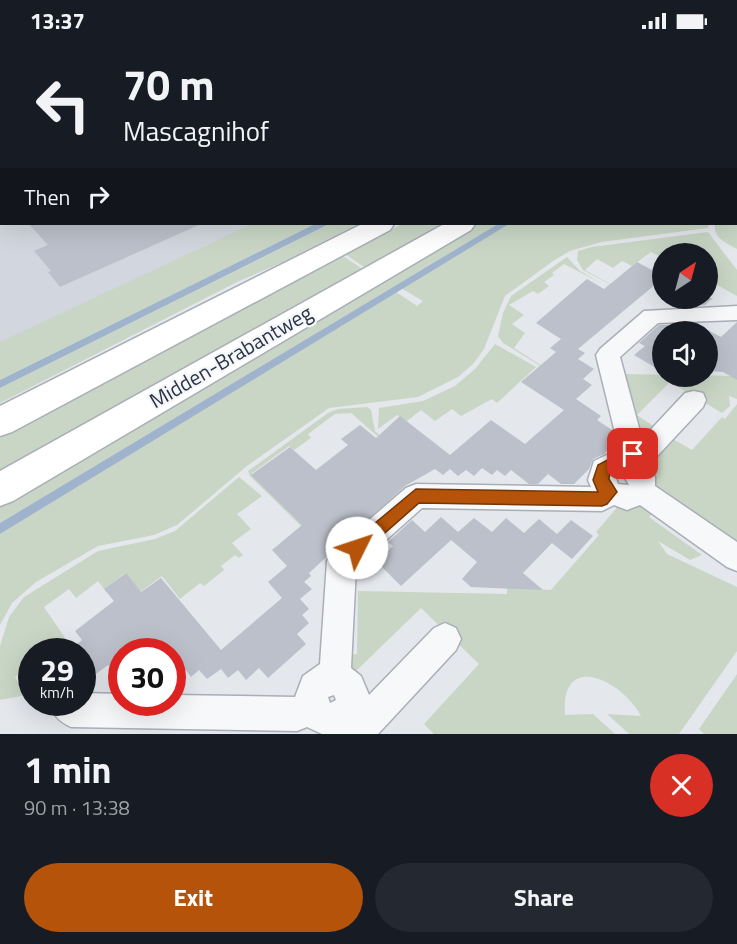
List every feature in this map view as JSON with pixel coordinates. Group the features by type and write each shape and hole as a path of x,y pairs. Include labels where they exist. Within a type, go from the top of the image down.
{"main road":[{"name":"Midden-Brabantweg","path":"0,422 379,225"},
{"name":"Midden-Brabantweg","path":"0,490 460,225"}],"street":[{"path":"737,313 652,316 608,355 636,471 737,558"},
{"path":"332,678 336,663 342,561 416,496 602,499 609,492 627,498 645,453 694,400"},
{"path":"359,724 445,639"},
{"path":"332,678 346,683 351,692 359,724 340,718 331,721 321,718 313,708 312,694 316,686 332,678"},
{"path":"96,711 297,714 313,708"}],"shaded area":[{"path":"0,225 289,225 0,368"}],"green space":[{"path":"250,225 313,225 0,380 0,342"},
{"path":"327,225 370,225 239,281 0,403 0,388"},
{"path":"400,225 444,225 367,269 345,254"},
{"path":"473,225 496,225 0,523 0,503"},
{"path":"507,225 709,225 708,228 601,242 570,251 505,296 484,349 473,364 458,377 418,397 329,408 247,466 177,525 154,535 98,546 36,582 12,603 0,625 0,534 396,292 417,306 423,301 401,288"},
{"path":"715,225 737,225 737,249 721,240"},
{"path":"708,232 716,243 652,243 652,252 632,266 622,261 613,268 597,259 585,270 626,293 583,270 577,260 578,251 592,247"},
{"path":"718,245 737,270 737,296 718,286"},
{"path":"343,256 364,270 0,479 0,438"},
{"path":"567,257 580,271 603,284 564,264 544,282 549,286 538,294 533,291 509,305 524,315 512,324 525,333 514,348 583,392 503,343 498,336 503,313 511,296"},
{"path":"495,344 536,367 497,403 492,399 461,416 452,409 435,421 421,410 407,421 397,415 378,429 379,408 423,401 455,386 475,369"},
{"path":"620,374 652,375 652,387 665,387 637,415 655,427 641,439 630,411 636,410 627,380 621,379"},
{"path":"718,376 737,376 737,399 729,396 730,406 722,413 678,387 718,387"},
{"path":"737,404 737,543 662,492 652,483 647,468 673,439 692,450 722,417 725,419"},
{"path":"367,407 371,410 375,431 423,476 351,413 335,414 308,434 311,438 294,450 289,446 251,474 307,528 305,530 250,476 248,471 328,413 338,409"},
{"path":"239,477 262,496 237,514 251,529 232,543 243,555 239,558 235,555 221,566 224,570 204,586 200,583 180,599 162,576 140,592 125,573 104,589 98,581 76,598 69,589 44,607 65,638 18,638 18,675 15,677 18,682 18,697 0,700 0,646 9,617 24,597 98,551 155,539 175,531"},
{"path":"621,503 645,504 655,511 649,517 702,555 690,560 658,541 667,554 737,587 737,651 679,734 629,734 607,714 641,716 632,703 608,683 582,677 572,682 566,695 565,715 593,714 615,734 434,734 424,724 479,664 421,608 354,673 349,667 348,655 357,654 358,591 507,594 507,588 551,590 599,535 596,532"},
{"path":"737,674 737,734 704,734 699,729"}],"water":[{"path":"313,225 327,225 0,388 0,380"},
{"path":"496,225 507,225 0,534 0,523"}],"building":[{"path":"30,225 199,225 60,287 48,272 51,271 34,251 48,245"},
{"path":"637,262 652,270 652,287 578,349 585,353 578,359 594,369 583,379 592,385 576,399 601,416 597,420 612,430 615,442 604,454 593,459 589,469 574,484 561,484 548,474 538,484 529,484 511,470 505,476 497,470 492,475 482,468 474,476 466,470 458,476 450,469 443,475 435,469 405,486 309,573 311,576 304,582 312,589 300,599 309,609 302,615 309,623 297,634 306,644 268,678 259,668 246,680 238,670 228,678 221,669 207,679 199,670 191,677 186,670 186,638 108,638 108,665 96,674 96,638 80,638 75,631 114,601 104,589 126,573 141,592 161,578 221,650 282,598 268,582 287,566 272,550 302,525 251,475 290,447 316,470 348,445 341,439 360,425 376,438 400,416 450,455 491,420 525,444 564,410 521,382 556,352 550,348 561,339 536,323 587,279 604,289"},
{"path":"737,322 737,380 718,372 718,335 721,337"},
{"path":"652,331 652,366 634,355 645,346 639,343"},
{"path":"441,517 458,532 474,518 492,532 506,518 524,533 539,519 557,534 571,520 593,536 572,559 552,543 523,573 543,590 471,587 462,579 477,562 451,540 401,586 376,561 393,546 388,542 412,520 425,532"}],"route":[{"path":"357,548 416,496 602,499 609,492 601,480 603,469 613,463 632,467 636,463 633,454"}]}
